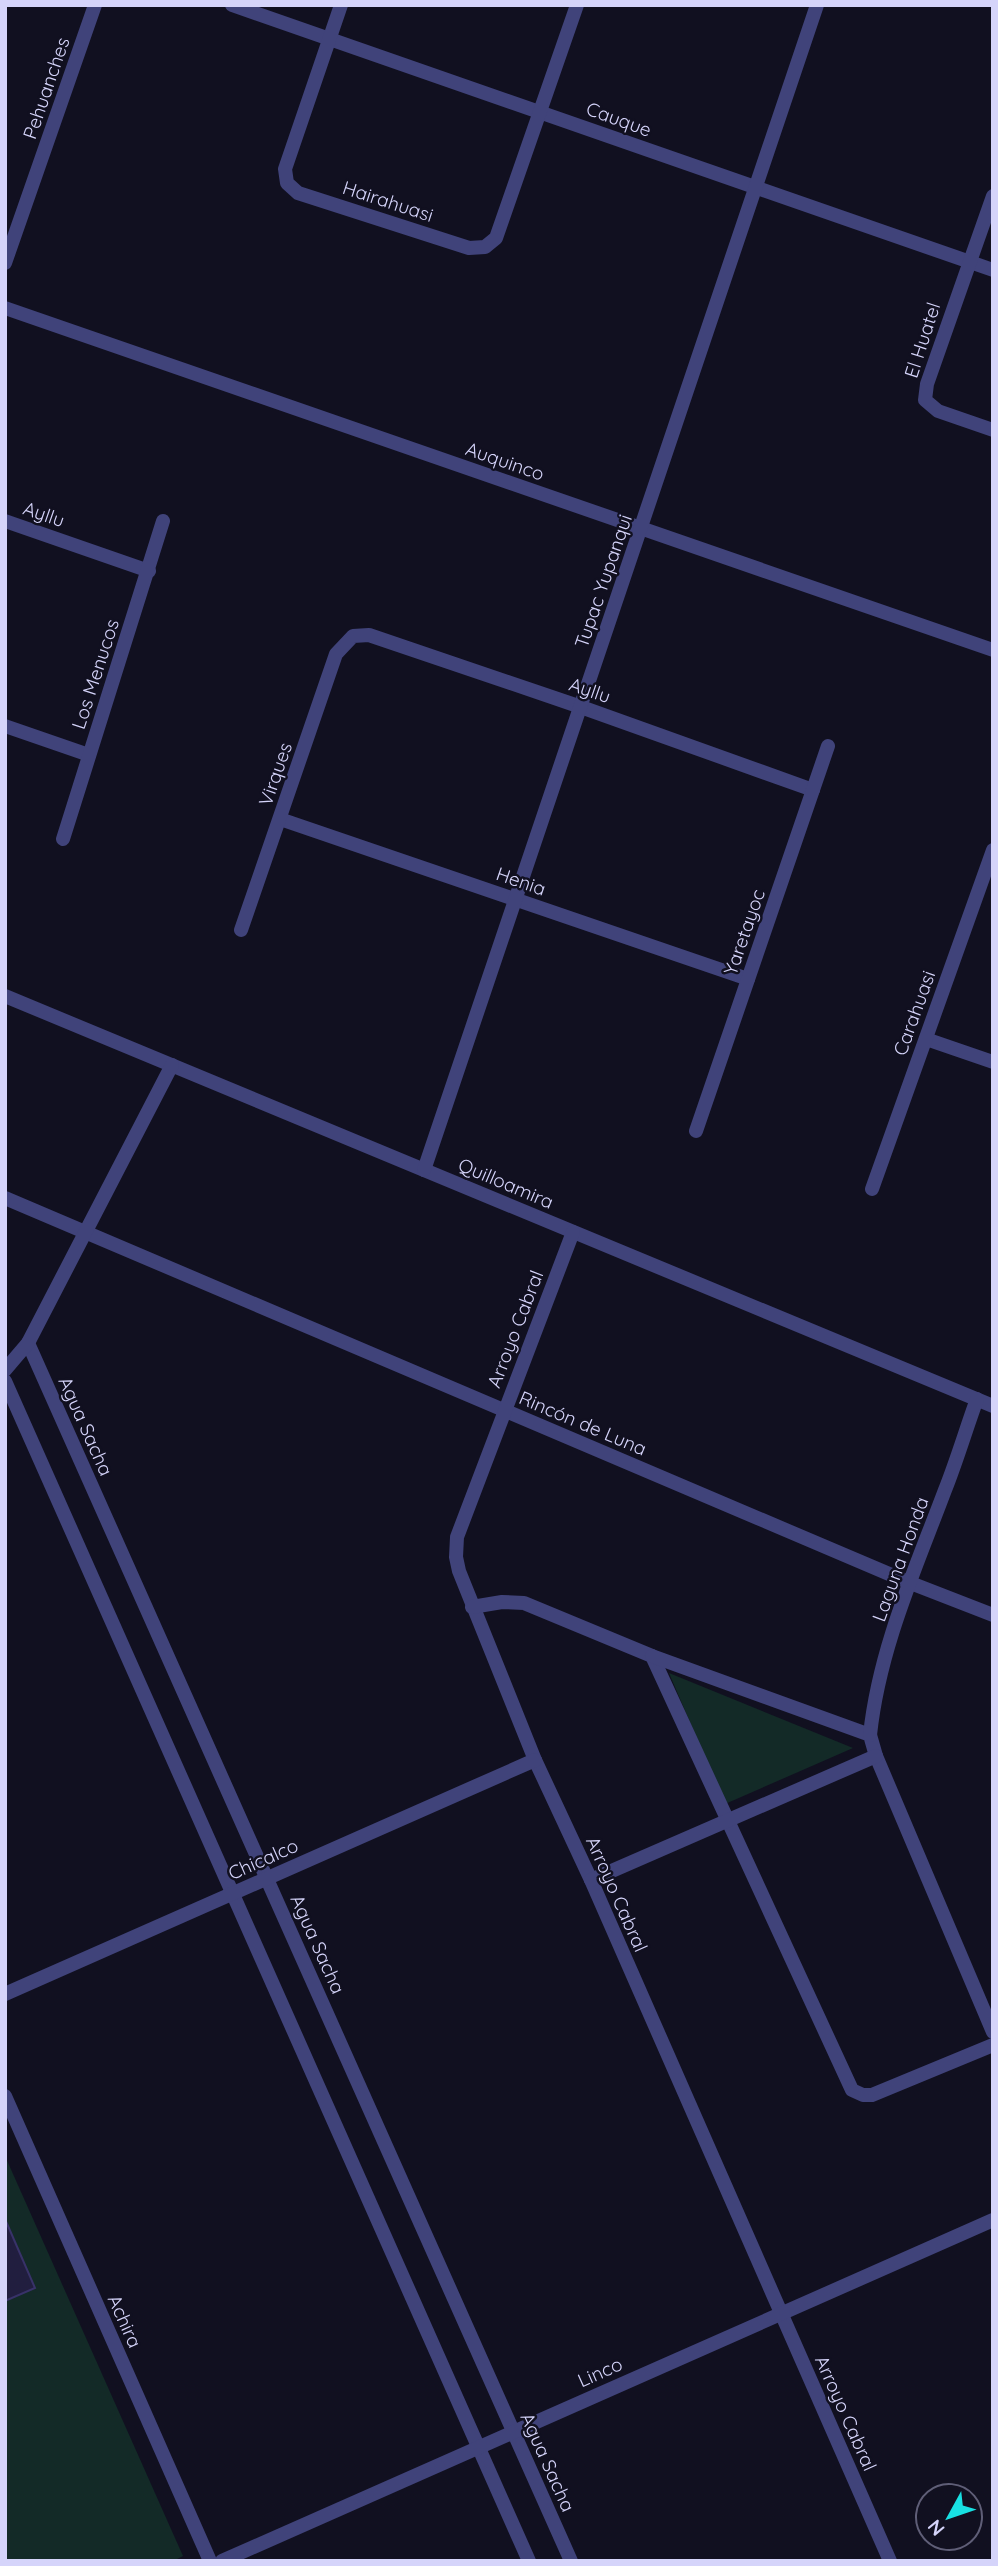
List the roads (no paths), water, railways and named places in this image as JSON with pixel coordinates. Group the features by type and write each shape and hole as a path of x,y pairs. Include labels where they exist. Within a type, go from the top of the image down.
{"street":[{"name":"Pehuanches","path":"5,263 95,5"},
{"name":"Cauque","path":"232,5 993,270"},
{"name":"Hairahuasi","path":"341,5 285,169 287,183 298,193 469,248 485,247 496,238 578,5"},
{"name":"Tupac Yupanqui","path":"424,1170 817,5"},
{"path":"969,262 993,196"},
{"name":"El Huatel","path":"969,262 926,384 925,400 938,411 993,430"},
{"name":"Auquinco","path":"5,308 993,650"},
{"name":"Los Menucos","path":"63,839 163,521"},
{"name":"Ayllu","path":"5,522 149,571"},
{"name":"Ayllu","path":"353,636 369,635 813,790"},
{"name":"Virques","path":"241,930 336,654 353,636"},
{"path":"5,726 89,755"},
{"name":"Yaretayoc","path":"696,1131 828,746"},
{"name":"Henia","path":"280,819 748,979"},
{"name":"Carahuasi","path":"872,1189 993,851"},
{"name":"Quilloamira","path":"5,996 993,1406"},
{"path":"926,1039 993,1062"},
{"path":"5,1370 28,1343 172,1065"},
{"name":"Rincón de Luna","path":"5,1198 993,1615"},
{"name":"Arroyo Cabral","path":"573,1231 457,1537 456,1557 459,1571 535,1760 591,1880 890,2561"},
{"name":"Agua Sacha","path":"28,1343 571,2561"},
{"path":"5,1381 529,2561"},
{"name":"Laguna Honda","path":"870,1735 874,1698 908,1581 946,1489 976,1399"},
{"path":"472,1606 502,1602 524,1603 652,1656 870,1735 876,1756 993,2032"},
{"path":"652,1656 852,2090 863,2095 872,2095 993,2045"},
{"path":"591,1880 876,1756"},
{"name":"Chicalco","path":"5,1994 535,1760"},
{"name":"Achira","path":"5,2096 210,2561"},
{"name":"Linco","path":"222,2561 993,2220"}]}
